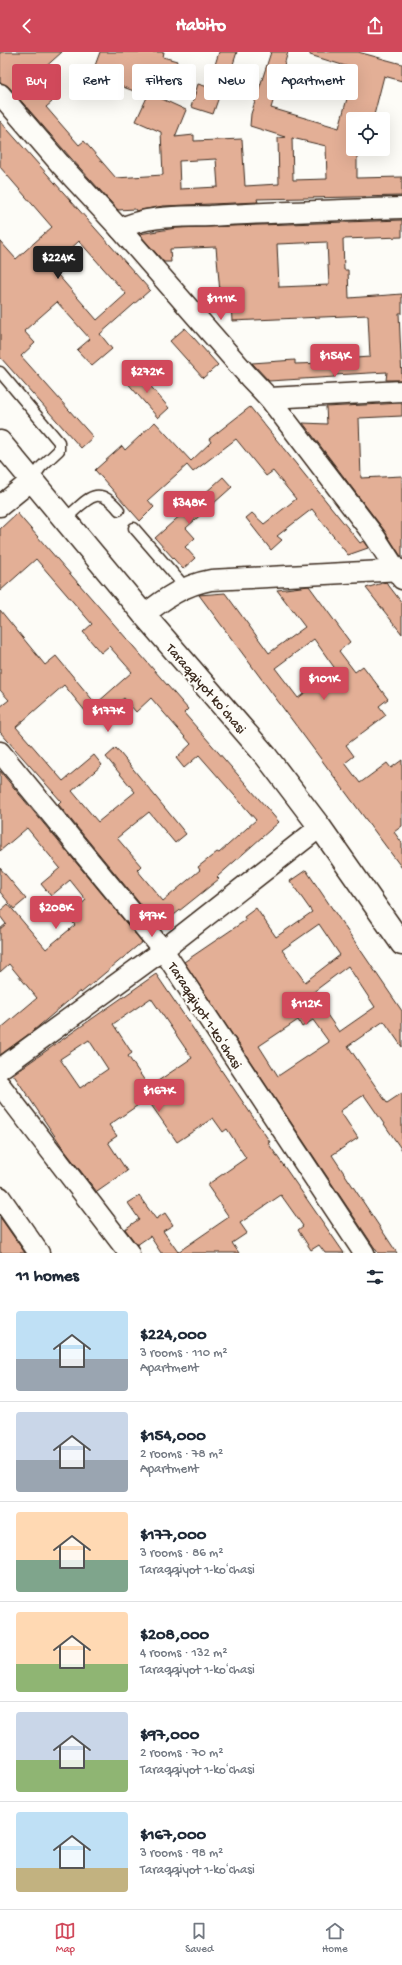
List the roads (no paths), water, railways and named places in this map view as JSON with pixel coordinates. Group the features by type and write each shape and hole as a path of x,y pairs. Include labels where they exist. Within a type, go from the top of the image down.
{"street":[{"path":"0,94 61,165 120,229 269,398 375,537 400,573"},
{"path":"120,229 130,224 160,219 271,212 402,208"},
{"path":"269,398 402,390"},
{"name":"Taraqqiyot koʻchasi","path":"0,442 144,615 266,756 320,827 402,944"},
{"path":"0,506 32,480"},
{"path":"144,615 172,593 196,583 211,580 400,573"},
{"name":"Taraqqiyot 1-koʻchasi","path":"0,752 163,950 364,1253"},
{"path":"0,1069 163,950 320,827"},
{"path":"0,1085 129,1253"},
{"path":"0,1197 39,1253"}],"lane":[{"path":"0,372 59,442 59,450 41,467 32,480"},
{"path":"65,519 91,497 97,495 105,496 111,500 119,510"},
{"path":"134,528 186,587"}]}
